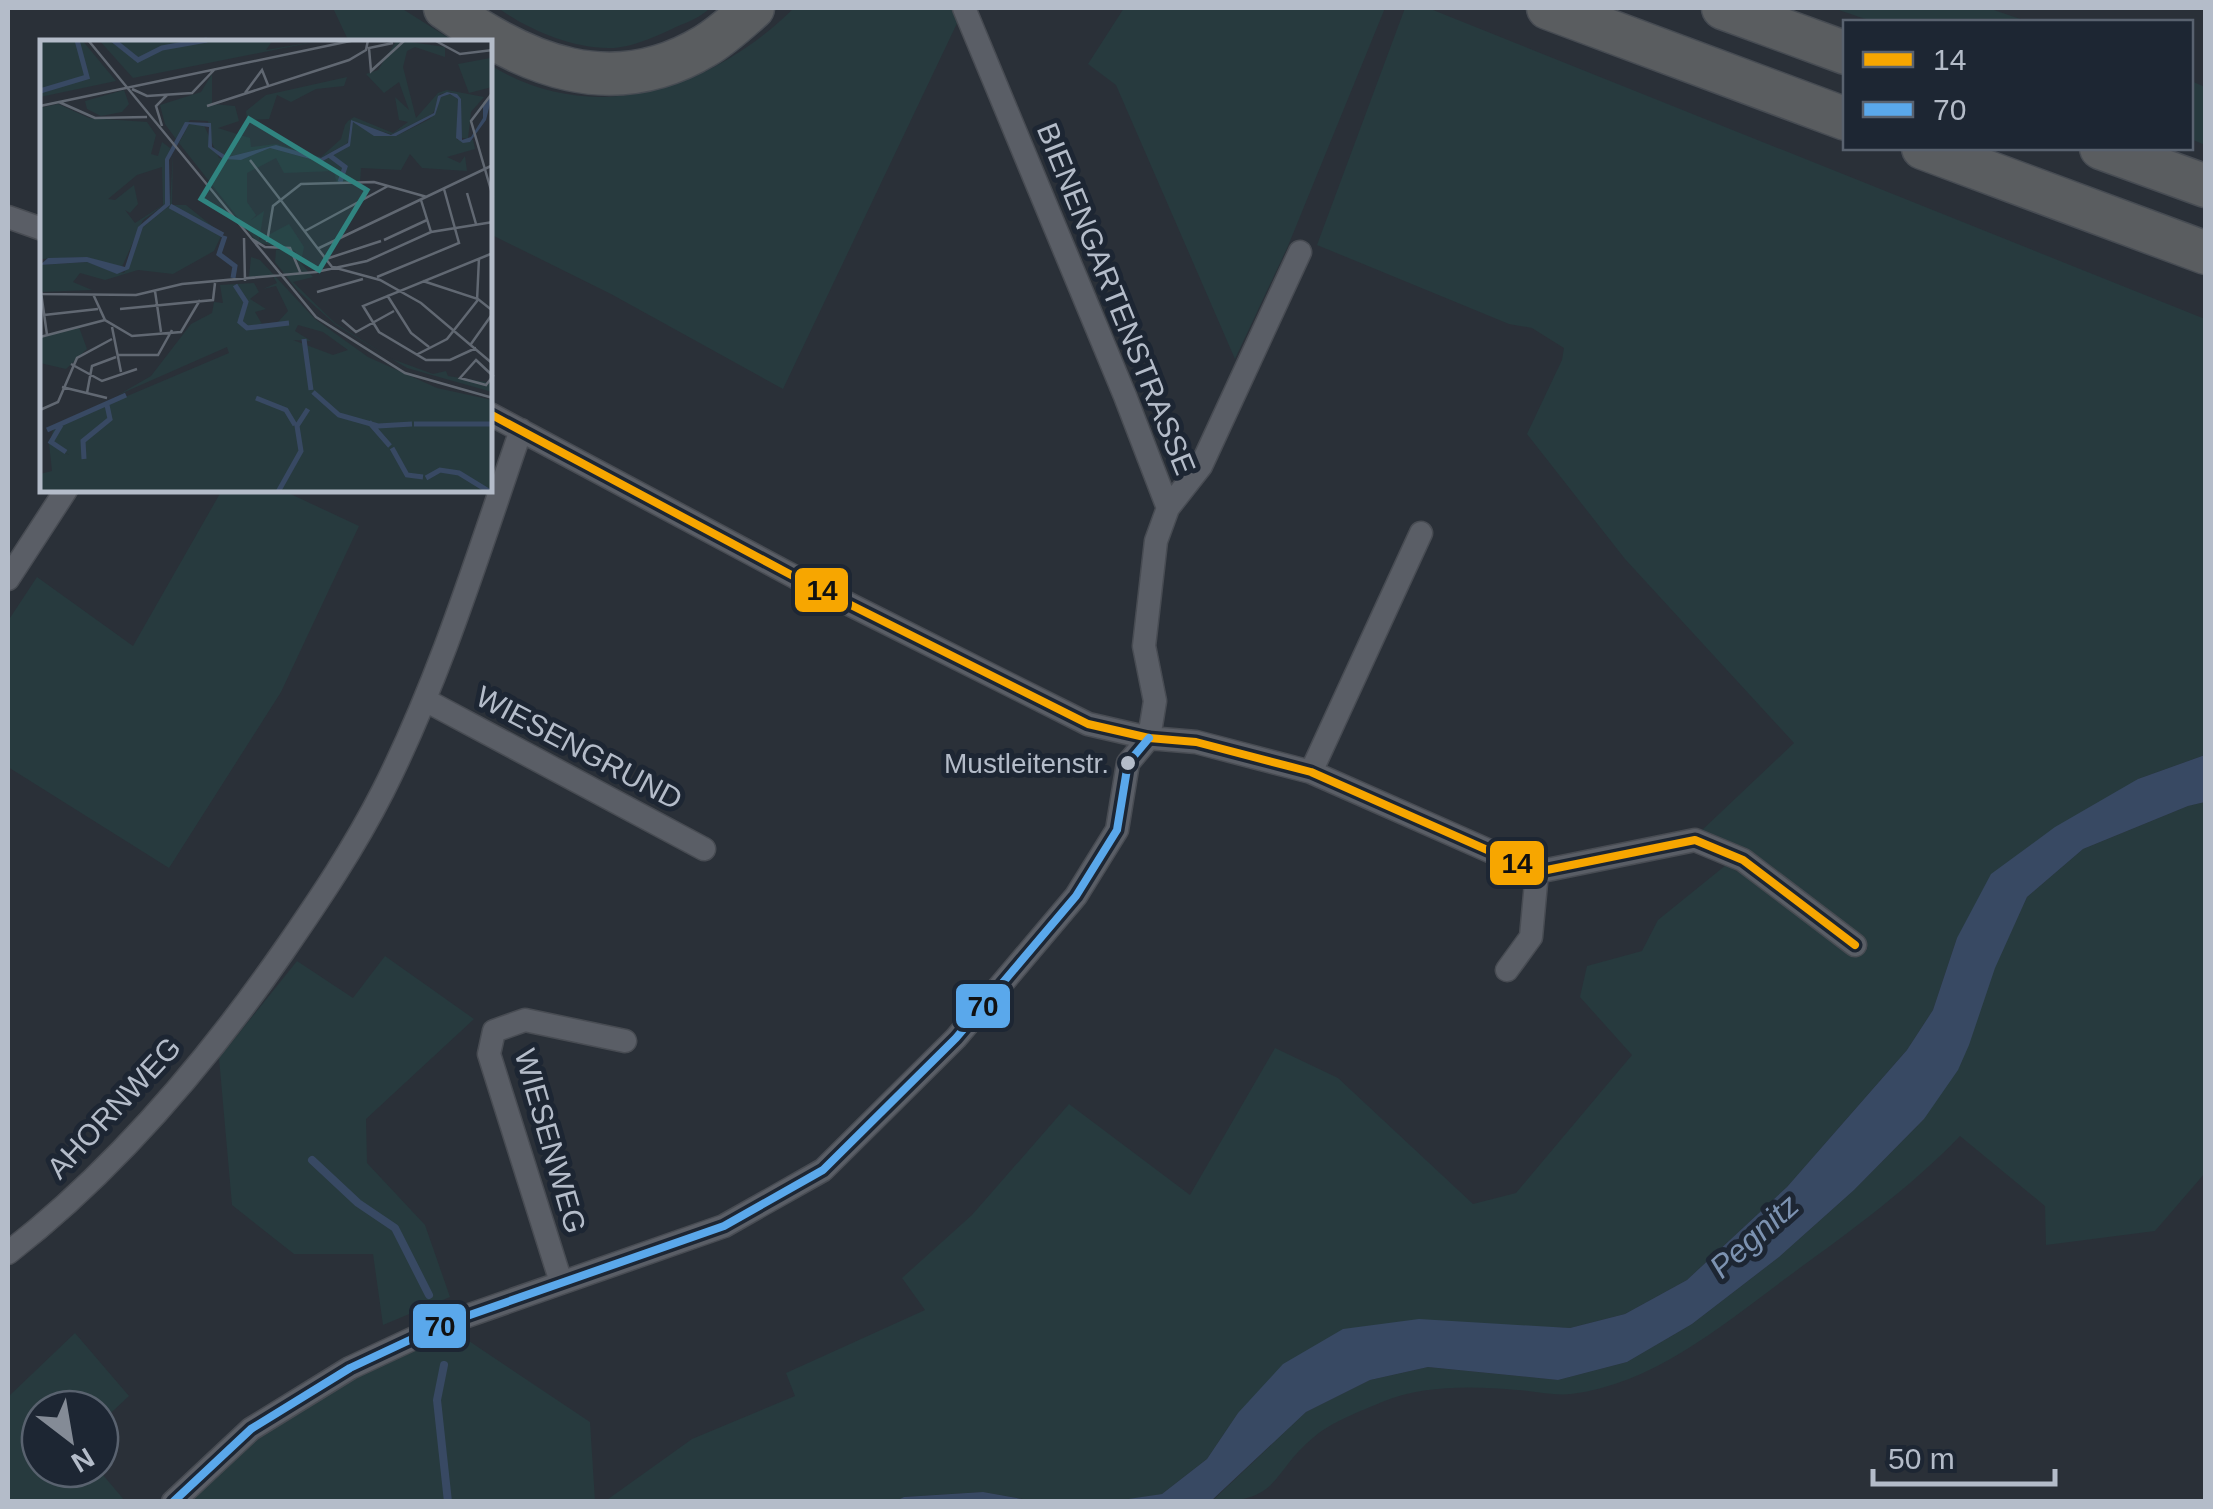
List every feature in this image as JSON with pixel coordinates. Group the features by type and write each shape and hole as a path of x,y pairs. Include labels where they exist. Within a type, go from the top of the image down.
{"highway":[{"path":"446,8 521,55 580,73 634,73 669,64 754,8"},
{"path":"1548,8 1843,117"},
{"path":"1723,8 1843,52"},
{"path":"1928,150 2206,253"},
{"path":"2107,150 2206,186"}],"street":[{"name":"BIENENGARTENSTRASSE","path":"964,8 1168,508 1156,542 1144,646 1154,701 1149,738"},
{"path":"8,217 40,227"},
{"path":"1168,508 1202,466 1300,252"},
{"path":"492,415 795,577 1088,724 1149,738 1196,742 1311,772 1537,872 1695,840 1743,860 1855,945"},
{"name":"AHORNWEG","path":"8,1253 69,1202 163,1110 254,994 340,871 425,700 521,430"},
{"path":"8,579 65,492"},
{"path":"1311,772 1421,533"},
{"name":"WIESENGRUND","path":"425,700 704,849"},
{"path":"173,1502 251,1429 350,1368 444,1324 724,1226 824,1170 956,1038 1076,896 1117,830 1128,763 1149,738"},
{"path":"1507,970 1531,937 1537,872"},
{"name":"WIESENWEG","path":"561,1282 488,1054 494,1031 525,1020 625,1041"}],"green space":[{"path":"333,8 401,8 452,40 348,40"},
{"path":"498,8 710,8 652,38 608,48 550,36"},
{"path":"794,8 957,8 960,17 783,389 611,294 492,235 492,66 530,84 570,95 611,97 651,91 690,78 727,60"},
{"path":"1124,8 1385,8 1288,246 1235,359 1116,85 1088,64"},
{"path":"1405,8 1428,8 2205,319 2205,755 2138,779 1957,938 1933,1010 1907,1050 1787,1187 1687,1280 1625,1314 1570,1328 1518,1326 1238,1413 1207,1459 1162,1494 1115,1502 1028,1500 983,1492 904,1497 896,1502 604,1502 692,1439 795,1396 786,1373 925,1310 902,1278 972,1215 1069,1104 1190,1195 1275,1048 1338,1078 1473,1204 1516,1193 1632,1055 1580,997 1587,966 1642,951 1658,920 1726,865 1869,949 1770,868 1699,833 1794,743 1625,559 1527,434 1564,348 1532,328 1509,324 1317,245"},
{"path":"1833,8 1988,8 2023,20 1868,20"},
{"path":"2193,82 2205,87 2205,145 2193,140"},
{"path":"221,492 286,492 359,526 281,692 169,868 8,767 8,621 37,577 133,646"},
{"path":"2205,802 2205,1173 2155,1231 2046,1245 2045,1206 1960,1136 1856,1227 1713,1332 1660,1365 1602,1388 1571,1394 1466,1388 1398,1396 1321,1432 1263,1491 1251,1497 1211,1502 1306,1412 1370,1380 1428,1367 1558,1380 1627,1362 1692,1324 1779,1257 1854,1190 1924,1119 2027,897 2083,849"},
{"path":"385,956 474,1019 366,1119 367,1163 425,1225 450,1297 383,1325 373,1254 294,1254 232,1205 219,1058 297,961 353,998"},
{"path":"75,1333 129,1396 120,1404 120,1389 20,1389 20,1489 115,1489 125,1501 10,1501 8,1397"},
{"path":"457,1333 590,1422 595,1501 187,1502 256,1437 349,1378"}],"water":[{"name":"Pegnitz","path":"2205,755 2205,802 2083,849 2027,897 1995,968 1958,1070 1924,1119 1854,1190 1779,1257 1692,1324 1627,1362 1558,1380 1428,1367 1370,1380 1306,1412 1211,1501 1115,1501 1162,1494 1207,1459 1238,1413 1283,1364 1343,1329 1419,1319 1570,1328 1625,1314 1687,1280 1787,1187 1907,1050 1933,1010 1957,938 1991,874 2055,827 2138,779"},
{"path":"983,1492 1061,1501 896,1501 904,1497"}],"waterway":[{"path":"312,1160 358,1203 395,1228 429,1295"},
{"path":"444,1365 437,1400 448,1502"}],"transit line":[{"name":"14","path":"492,415 795,577 1088,724 1149,738 1196,742 1311,772 1537,872 1695,840 1743,860 1855,945"},
{"name":"70","path":"173,1502 251,1429 350,1368 444,1324 724,1226 823,1170 956,1038 1076,896 1117,830 1128,763 1149,738"}],"place":[{"name":"Mustleitenstr.","path":"1128,763"}]}
